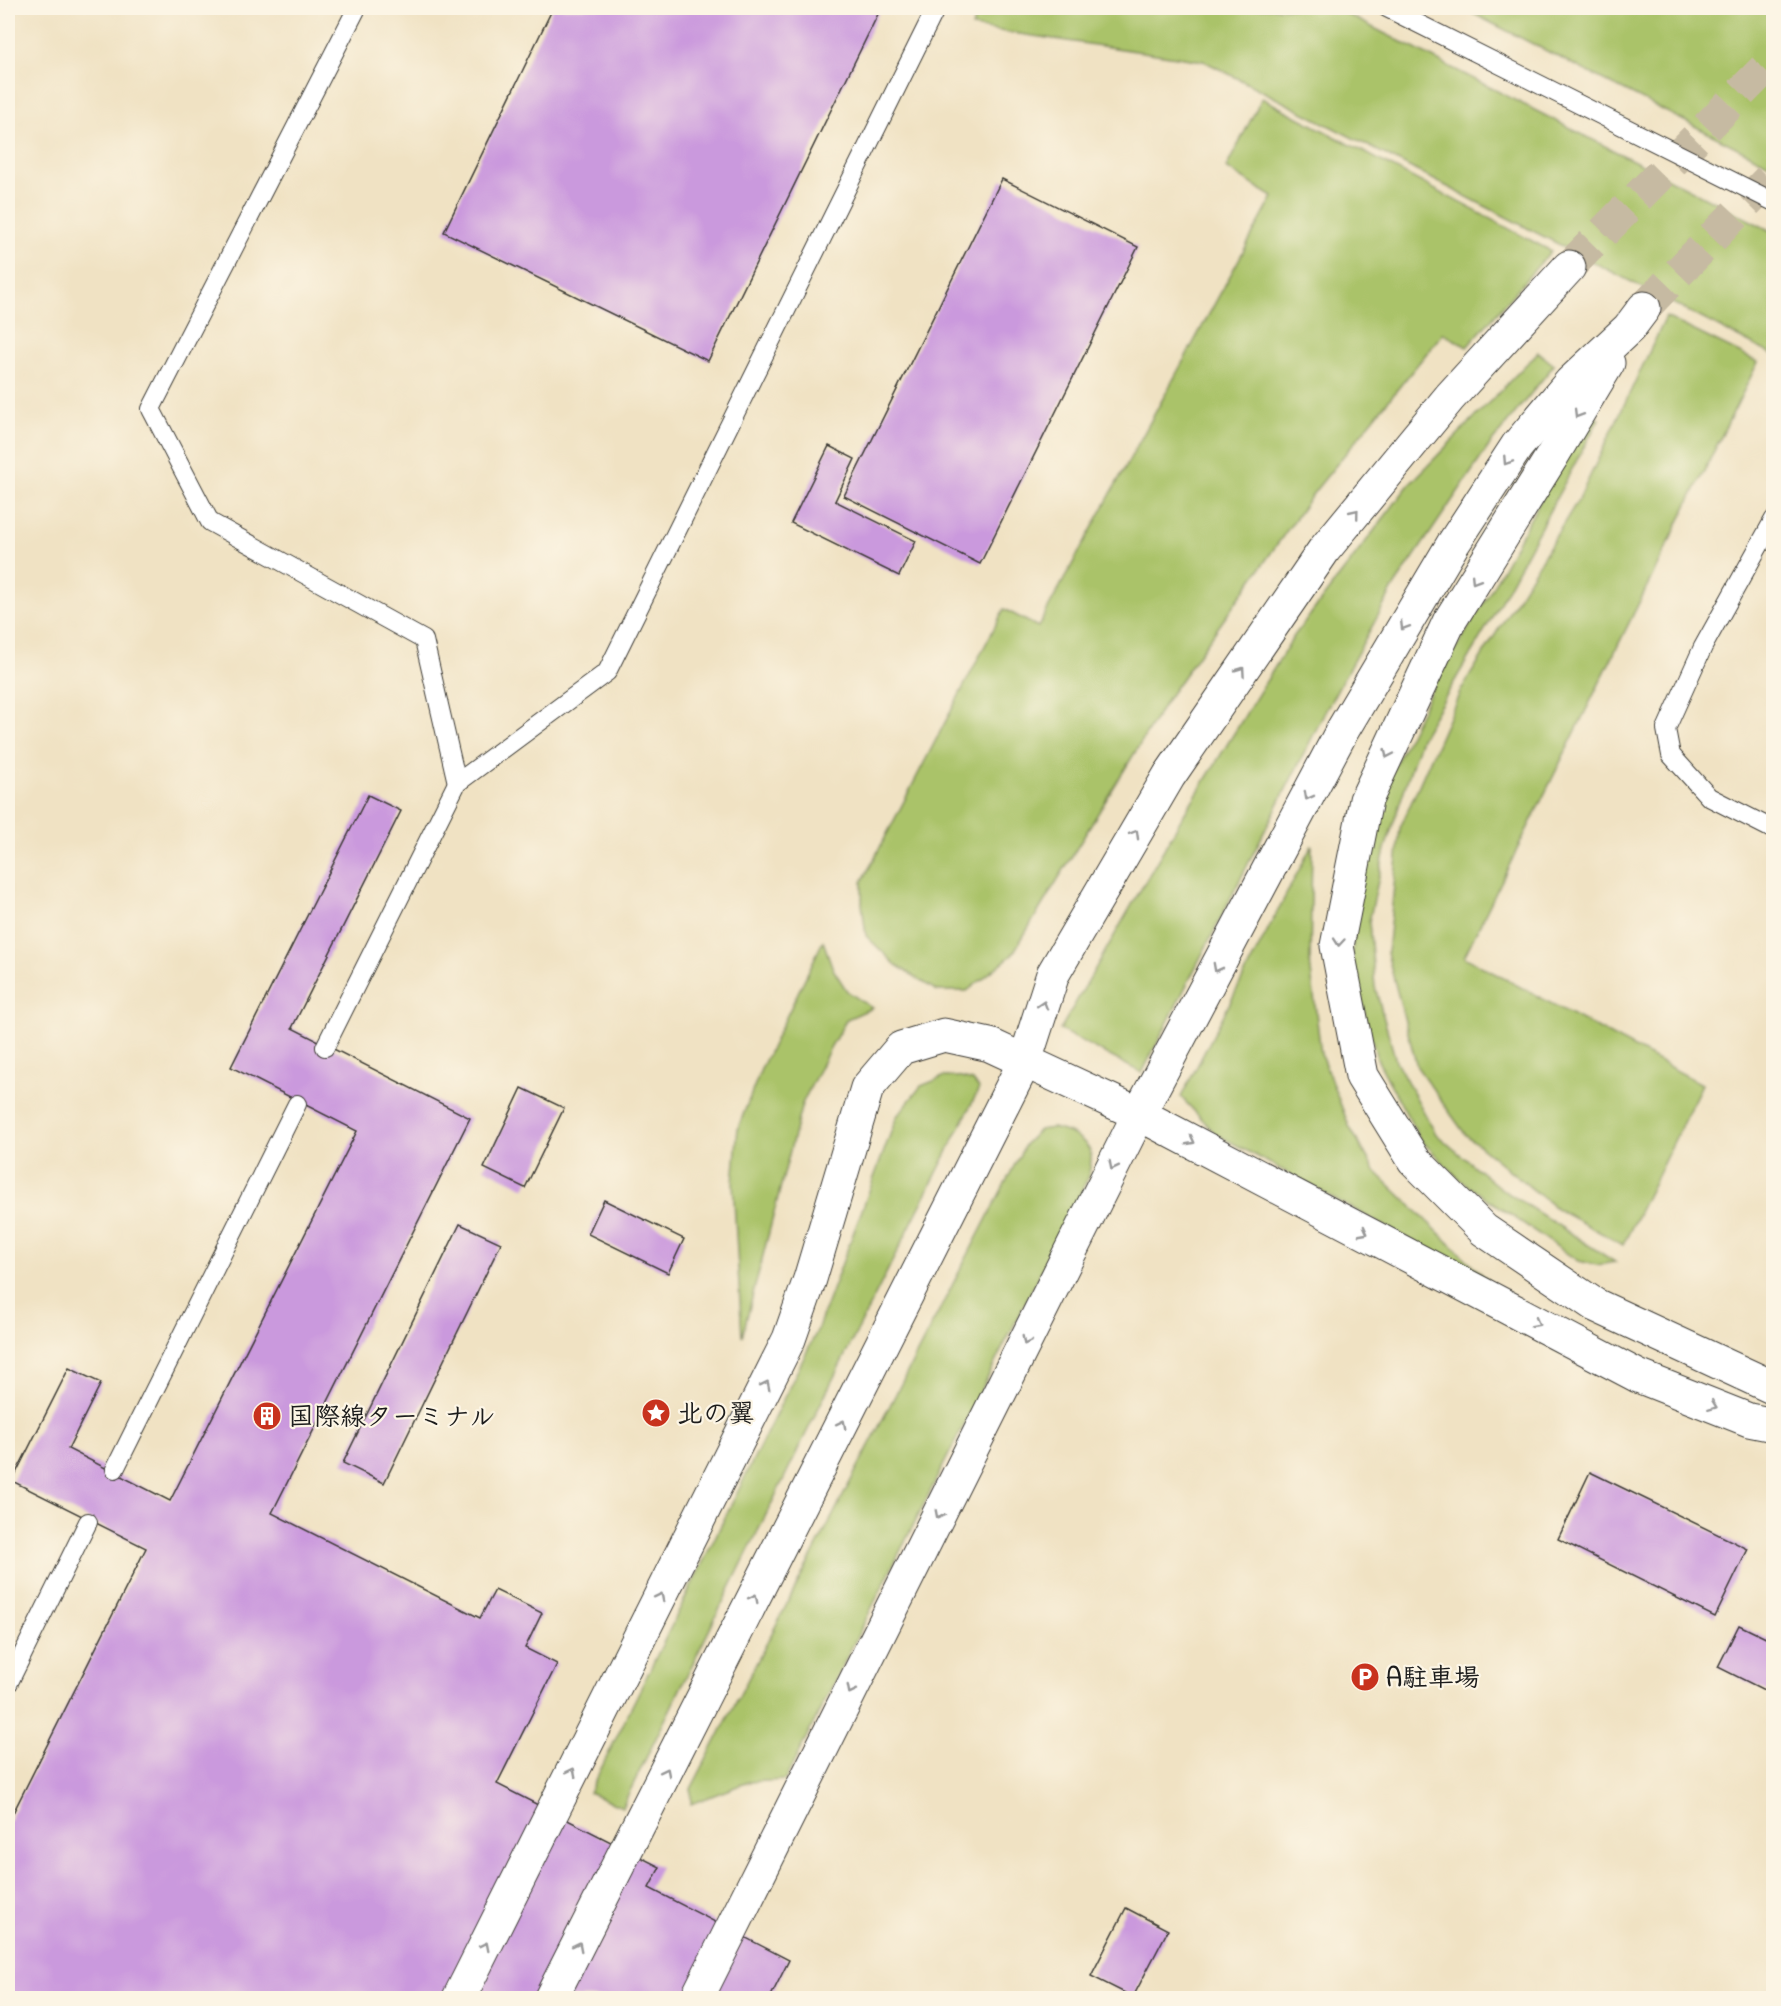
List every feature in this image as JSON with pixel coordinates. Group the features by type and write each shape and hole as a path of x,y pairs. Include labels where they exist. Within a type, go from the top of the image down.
{"street":[{"path":"551,1998 1025,1061 1053,974 1169,776 1324,550 1450,397 1569,267"},
{"path":"697,1998 1139,1114 1342,731 1453,543 1517,446 1571,382 1636,318 1449,622 1366,800 1337,946 1362,1076 1414,1160 1484,1230 1595,1305 1773,1388"},
{"path":"459,1998 789,1339 810,1279 867,1088 901,1048 944,1035 990,1045 1139,1114 1638,1376 1749,1420 1773,1425"}],"lane":[{"path":"357,8 151,409 210,522 424,640 457,783"},
{"path":"325,1047 457,783 608,672 936,8"},
{"path":"1387,8 1773,201"},
{"path":"1773,519 1703,647 1666,729 1671,755 1709,797 1773,830"},
{"path":"115,1469 297,1104"},
{"path":"8,1684 88,1522"}],"green space":[{"path":"980,8 1335,8 1773,232 1773,355 1204,61 972,27"},
{"path":"1462,8 1763,8 1773,13 1773,166"},
{"path":"1262,98 1551,251 1467,347 1443,333 1315,491 1168,698 1012,955 967,991 937,991 896,965 866,936 862,882 1004,609 1038,627 1273,197 1226,168"},
{"path":"1666,317 1758,362 1464,957 1702,1084 1623,1245 1557,1209 1465,1134 1417,1067 1387,953 1400,828 1461,690 1580,497"},
{"path":"1538,352 1554,365 1491,443 1395,585 1326,710 1142,1073 1060,1030 1183,816 1294,636 1408,486"},
{"path":"1589,412 1599,419 1489,623 1421,738 1385,849 1369,922 1375,987 1396,1061 1436,1134 1500,1188 1615,1262 1597,1265 1578,1261 1460,1180 1420,1139 1377,1059 1352,964 1354,908 1370,816 1433,687 1487,597"},
{"path":"1312,845 1310,962 1321,1054 1349,1126 1375,1171 1493,1285 1216,1134 1181,1097"},
{"path":"823,941 833,969 847,991 872,1008 847,1019 802,1104 742,1337 733,1183 738,1128 761,1069"},
{"path":"943,1077 957,1077 973,1081 979,1089 622,1807 589,1793 816,1333 897,1116 921,1086"},
{"path":"1052,1128 1081,1139 1089,1149 1091,1160 1089,1176 785,1780 748,1782 691,1804 691,1789 1026,1143 1039,1130"}],"building":[{"path":"553,8 881,8 708,361 444,232"},
{"path":"1002,179 1138,247 980,564 844,496"},
{"path":"829,446 855,459 835,501 916,541 899,576 791,523"},
{"name":"国際線ターミナル","path":"368,795 401,811 292,1028 470,1118 272,1513 480,1618 495,1590 542,1613 525,1648 557,1664 497,1784 660,1867 649,1888 789,1960 770,1998 8,1998 8,1823 146,1548 12,1481 69,1368 101,1383 68,1449 170,1501 357,1131 231,1067"},
{"path":"522,1088 564,1108 525,1188 484,1168"},
{"path":"604,1200 684,1239 668,1273 588,1234"},
{"path":"460,1224 501,1243 384,1483 343,1463"},
{"path":"1590,1472 1748,1549 1715,1617 1558,1539"},
{"path":"1739,1625 1774,1642 1774,1695 1718,1667"},
{"path":"1126,1908 1168,1930 1133,1997 1091,1976"}],"tunnel":[{"path":"1569,267 1774,59"},
{"path":"1644,308 1774,174"}],"place":[{"name":"北の翼","path":"656,1413"},
{"name":"国際線ターミナル","path":"267,1416"},
{"name":"A駐車場","path":"1365,1677"}]}
